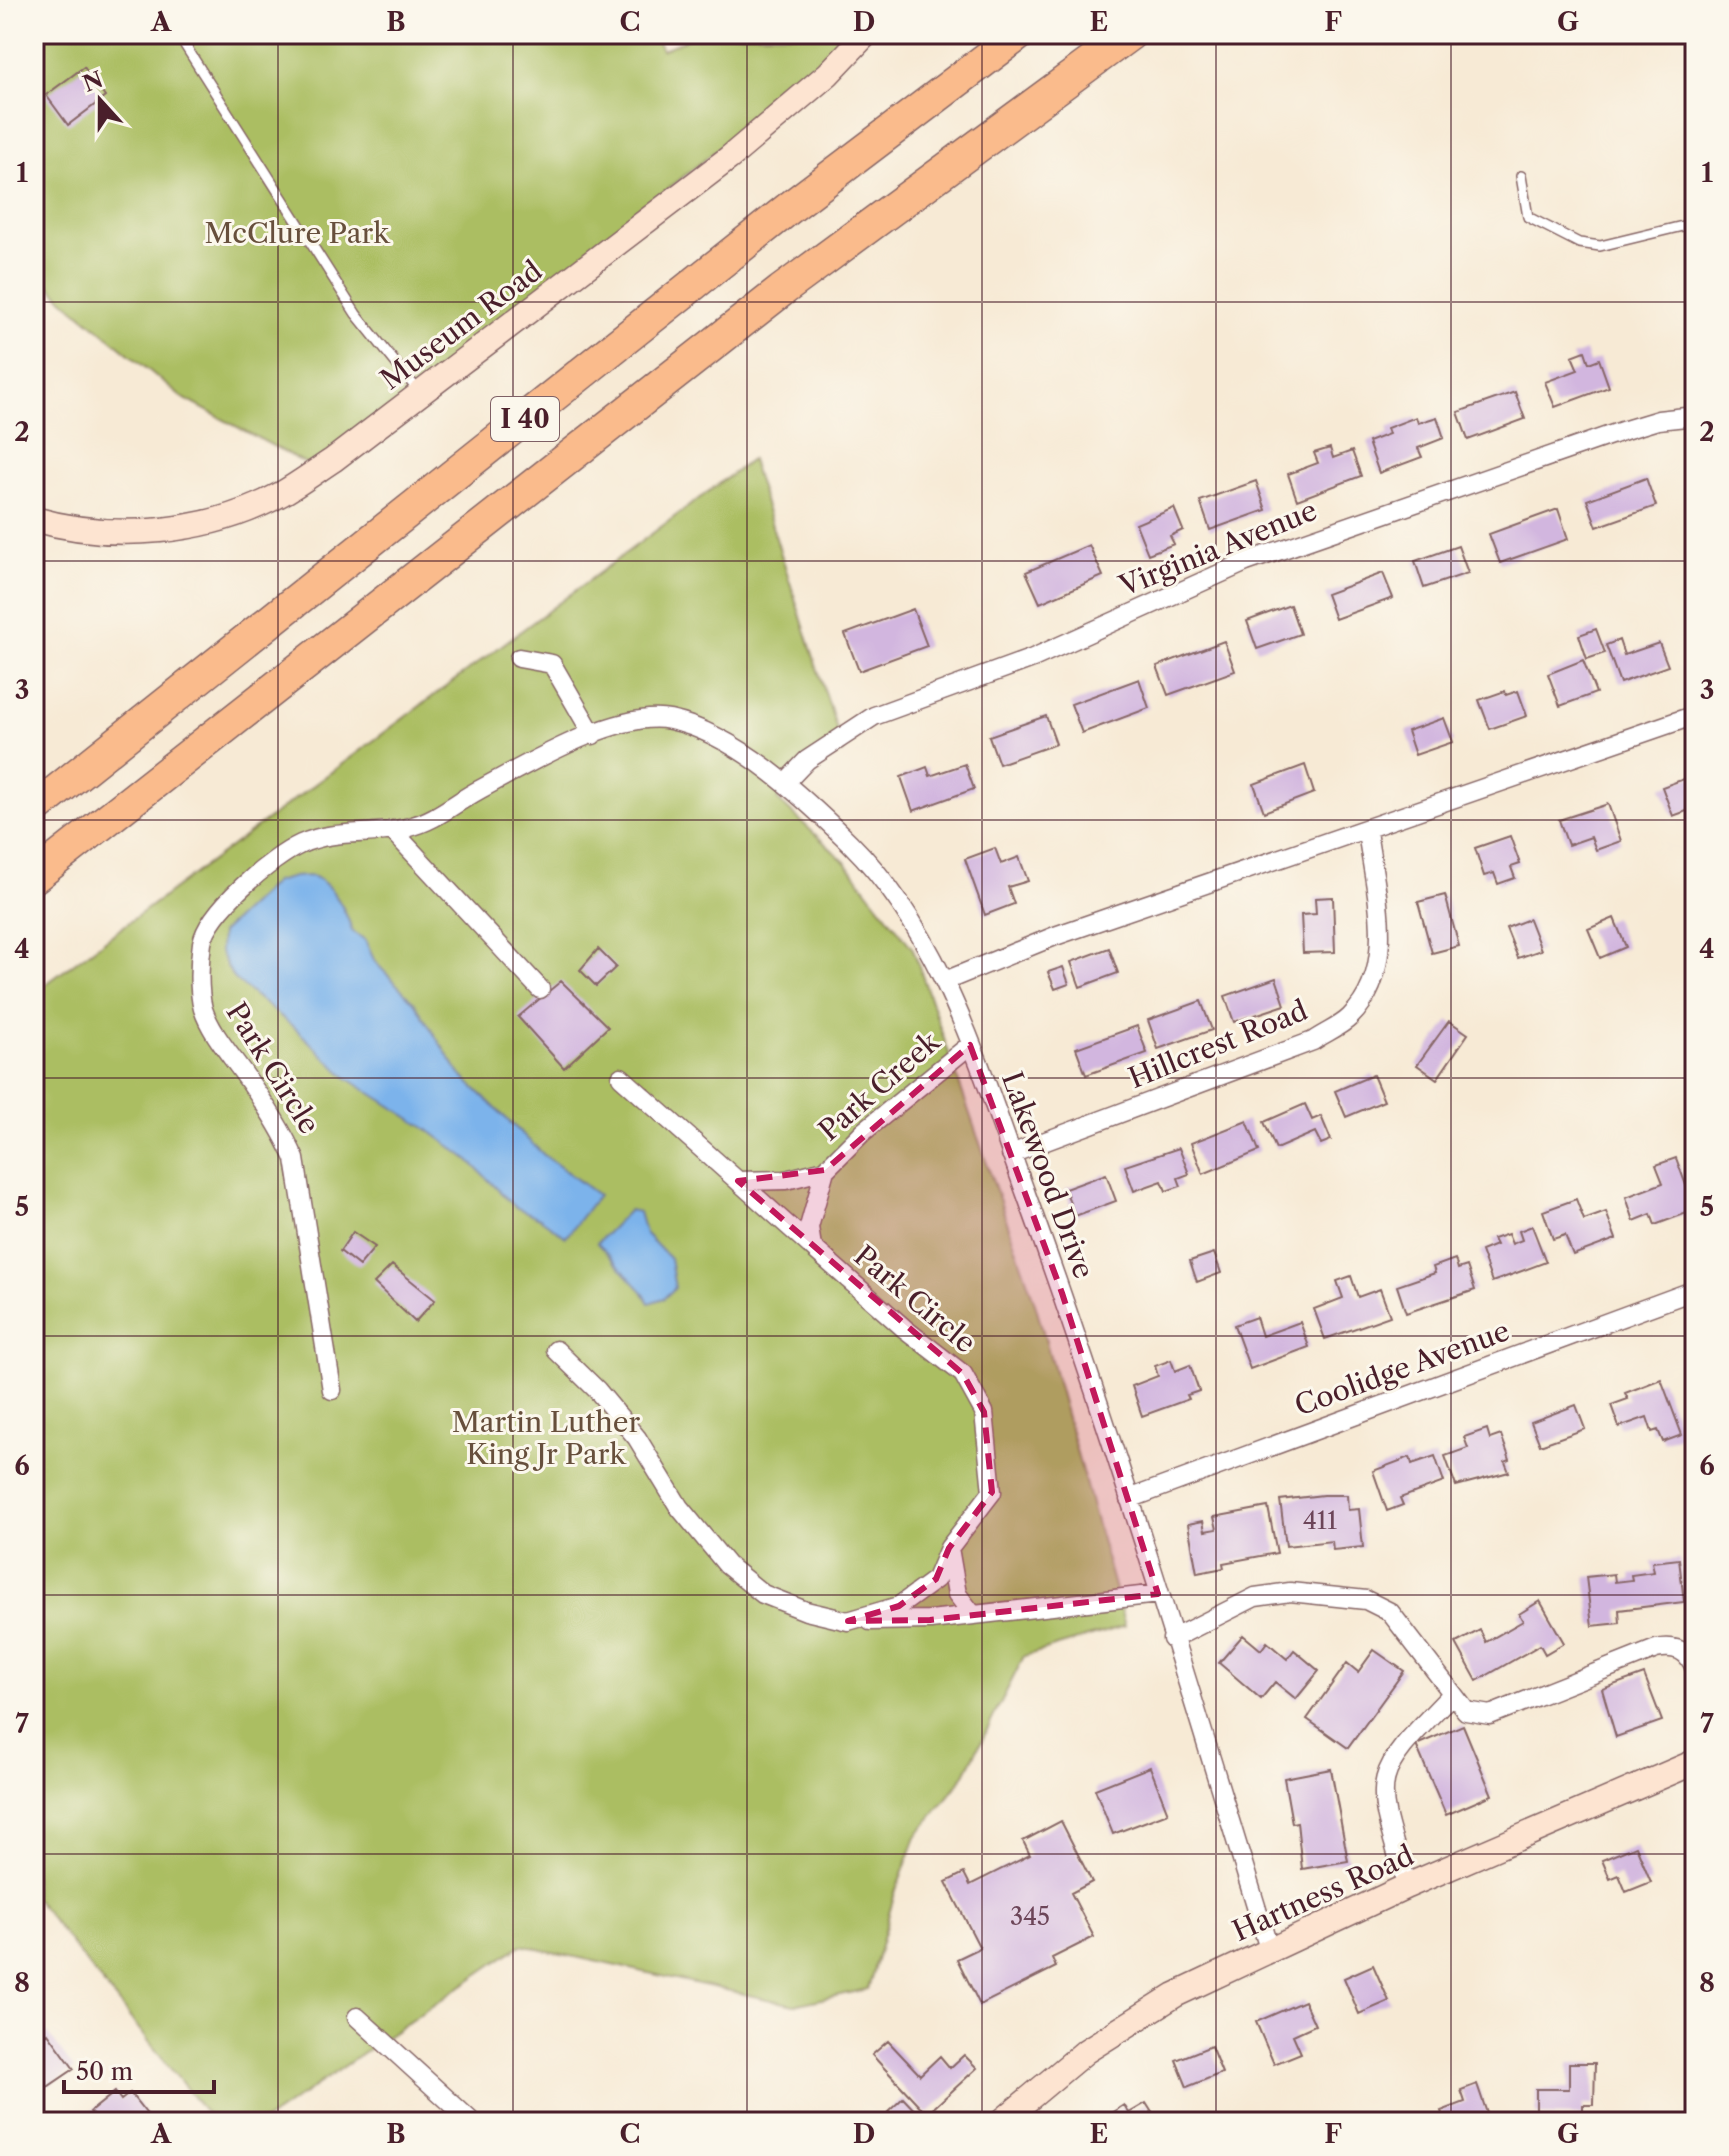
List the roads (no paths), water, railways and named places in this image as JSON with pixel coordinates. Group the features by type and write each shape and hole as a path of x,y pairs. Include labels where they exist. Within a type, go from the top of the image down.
{"highway":[{"name":"I 40","path":"34,809 788,209 1019,34"},
{"name":"I 40","path":"34,877 781,291 1130,34"}],"street":[{"name":"Museum Road","path":"34,519 97,530 160,531 222,519 280,495 420,393 729,158 828,74 866,34"},
{"name":"Virginia Avenue","path":"786,782 807,760 874,716 1033,658 1246,562 1625,430 1658,420 1695,416"},
{"path":"519,658 552,664 593,735"},
{"path":"945,981 1055,936 1367,831 1695,715"},
{"name":"Lakewood Drive","path":"593,735 636,718 671,720 720,740 786,782 854,847 898,897 945,981 1062,1293 1269,1949"},
{"name":"Park Circle","path":"332,1390 295,1159 279,1124 215,1033 203,1007 203,935 217,914 254,877 298,845 338,833 410,827 444,813 472,794 593,735"},
{"path":"392,830 540,989"},
{"name":"Hillcrest Road","path":"1011,1154 1313,1041 1350,1017 1374,981 1381,937 1367,831"},
{"name":"Park Creek","path":"825,1170 863,1132 970,1045"},
{"path":"621,1077 812,1247"},
{"path":"738,1181 786,1180 825,1170"},
{"name":"Park Circle","path":"556,1350 597,1390 637,1438 679,1507 727,1565 763,1594 806,1611 848,1621 899,1606 936,1579 949,1548 992,1492 984,1412 963,1374 905,1329 812,1247 809,1227 825,1170"},
{"name":"Coolidge Avenue","path":"1129,1499 1695,1290"},
{"path":"949,1548 957,1594 973,1615"},
{"path":"1172,1639 1255,1597 1290,1592 1366,1600 1390,1612 1466,1711 1490,1715 1656,1649 1677,1648 1685,1653 1695,1669"},
{"path":"848,1621 930,1620 1158,1594"},
{"path":"1407,1886 1387,1821 1383,1780 1395,1754 1452,1694"},
{"name":"Hartness Road","path":"1001,2122 1086,2051 1175,1995 1407,1886 1695,1762"},
{"path":"357,2017 472,2122"}],"lane":[{"path":"183,42 348,302 420,393"},
{"path":"1521,176 1528,217 1579,243 1600,246 1695,223"}],"water":[{"path":"312,876 333,892 352,931 365,940 375,962 414,1002 459,1073 544,1155 598,1195 566,1237 540,1218 515,1207 469,1160 427,1129 347,1078 296,1029 233,978 220,952 221,933 275,882"},
{"path":"629,1210 639,1212 645,1233 670,1259 675,1288 664,1298 649,1303 642,1291 597,1243"}],"park label":[{"name":"McClure Park","path":"297,233"},
{"name":"Martin Luther King Jr Park","path":"546,1438"}]}
